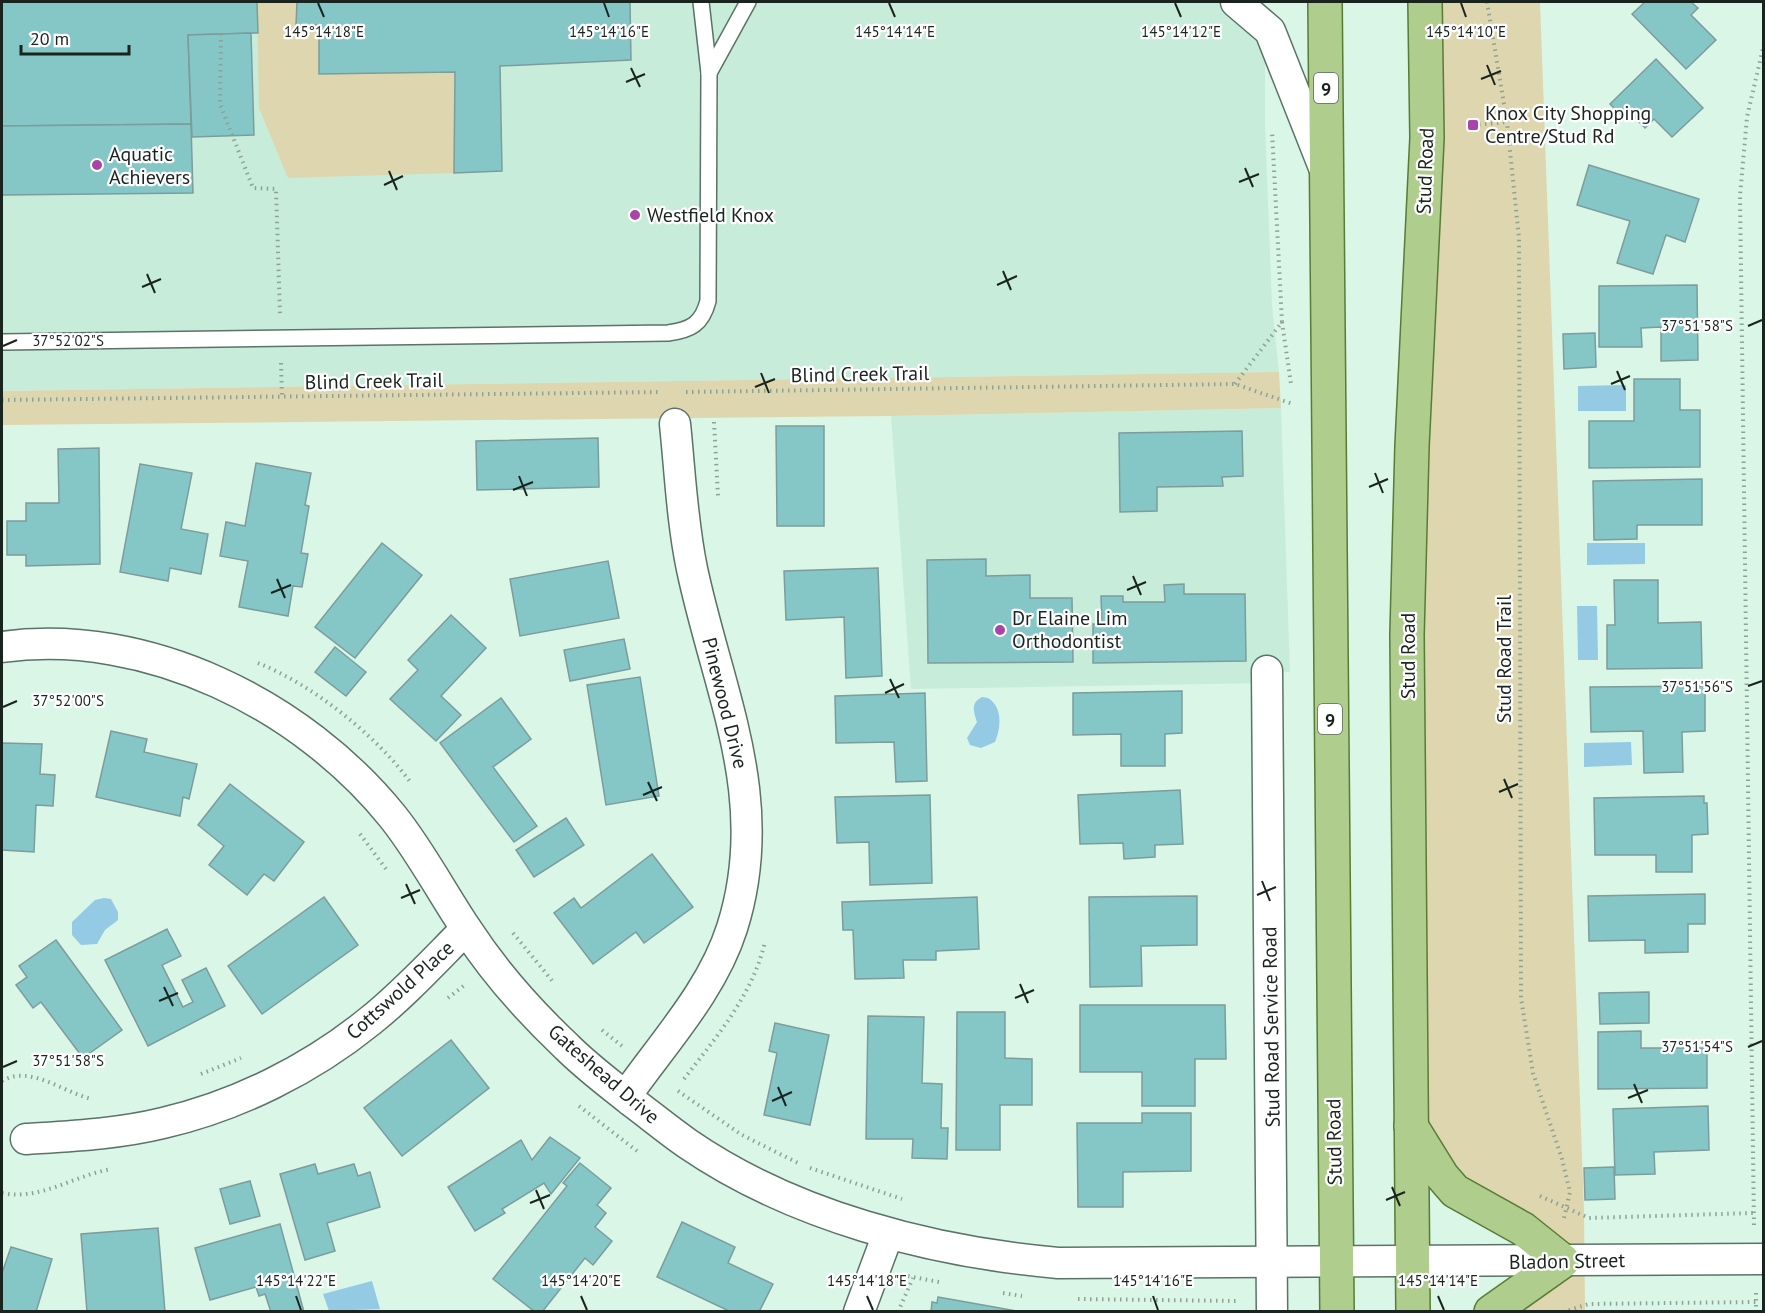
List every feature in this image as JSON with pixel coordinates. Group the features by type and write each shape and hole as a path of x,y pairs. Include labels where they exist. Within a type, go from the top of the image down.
{"main road":[{"name":"Stud Road","path":"1325,2 1336,1311"},
{"name":"Stud Road","path":"1413,1311 1407,635 1412,446 1427,138 1425,2"},
{"path":"1411,1126 1442,1176 1455,1191 1523,1229 1563,1261 1491,1311"}],"street":[{"path":"1236,2 1270,31 1327,176"},
{"name":"Pinewood Drive","path":"626,1096 704,987 722,955 739,903 746,850 746,797 740,752 692,568 675,424"},
{"name":"Gateshead Drive","path":"2,647 59,646 112,650 195,674 279,714 341,762 373,793 395,819 466,929 529,1008 568,1049 689,1145 734,1171 842,1220 888,1234 1014,1259 1058,1263 1335,1263"},
{"name":"Stud Road Service Road","path":"1267,671 1272,1311"},
{"name":"Cottswold Place","path":"26,1139 96,1135 164,1123 237,1099 276,1081 332,1049 372,1020 466,929"},
{"path":"859,1311 888,1234"},
{"name":"Bladon Street","path":"1335,1263 1764,1259"}],"lane":[{"path":"2,342 281,336 668,333 696,326 704,315 708,301 709,73 701,2"},
{"path":"709,73 748,2"}],"path":[{"name":"Stud Road Trail","path":"1487,2 1507,122 1519,238 1521,989 1533,1073 1562,1159 1570,1192 1563,1222 1562,1311"},
{"path":"221,34 220,104 253,188 276,189 282,397"},
{"path":"1754,1225 1740,196 1747,117 1764,44"},
{"path":"1473,125 1507,122"},
{"path":"1235,384 1282,322 1272,126"},
{"name":"Blind Creek Trail","path":"683,392 1235,384 1294,404"},
{"name":"Blind Creek Trail","path":"2,400 671,392"},
{"path":"354,826 388,872"},
{"path":"196,1076 246,1056"},
{"path":"2,1081 22,1076 38,1078 76,1096 103,1098"},
{"path":"676,1090 742,1135 805,1166 910,1201"},
{"path":"1535,1194 1588,1218 1754,1212"},
{"path":"898,1311 913,1278"},
{"path":"1756,1293 1756,1311"},
{"path":"1562,1311 1589,1304 1756,1302"}],"shaded area":[{"name":"Westfield Knox","path":"2,2 1265,2 1265,125 1272,305 1279,372 2,391"},
{"path":"257,2 297,2 296,25 319,25 319,74 455,72 454,173 288,178 259,108"},
{"path":"1425,2 1540,2 1584,1211 1585,1311 1491,1311 1563,1262 1504,1219 1411,1126"},
{"path":"1279,372 1281,408 891,416 2,425 2,391"},
{"path":"1281,408 1290,672 1267,671 1267,683 911,689 891,416"}],"water":[{"path":"1626,385 1626,411 1578,411 1578,386"},
{"path":"1587,543 1645,543 1645,564 1587,565"},
{"path":"1577,606 1597,606 1598,660 1578,660"},
{"path":"982,697 988,698 996,707 999,730 995,742 981,748 970,745 967,738 977,722 974,705"},
{"path":"1631,742 1632,765 1584,767 1584,743"},
{"path":"111,899 118,912 118,920 105,930 97,944 81,945 72,935 72,922 95,900"},
{"path":"372,1281 380,1309 329,1311 323,1294"}],"building":[{"path":"2,2 257,2 258,33 188,35 191,124 2,126"},
{"path":"297,2 630,2 631,60 500,66 502,171 454,173 455,72 319,74 319,25 296,25"},
{"path":"1645,2 1691,2 1698,8 1691,15 1716,40 1686,69 1632,14"},
{"path":"251,33 254,135 192,137 188,35"},
{"path":"1656,59 1703,108 1672,137 1654,119 1645,128 1632,115 1626,120 1610,104"},
{"name":"Aquatic Achievers","path":"191,124 193,193 2,195 2,126"},
{"path":"1589,165 1699,199 1685,242 1666,235 1653,274 1617,263 1630,221 1577,205"},
{"path":"1697,285 1698,360 1661,361 1661,327 1641,328 1642,347 1599,347 1599,286"},
{"path":"1595,333 1596,367 1564,369 1563,334"},
{"path":"1634,379 1680,379 1680,410 1700,410 1700,467 1589,468 1589,421 1634,421"},
{"path":"776,426 824,426 824,526 777,526"},
{"path":"1242,431 1243,476 1222,477 1223,486 1157,487 1157,511 1120,512 1119,433"},
{"path":"598,438 599,487 477,490 476,441"},
{"path":"99,448 100,564 26,566 26,555 7,555 7,521 26,521 26,503 59,503 58,449"},
{"path":"256,463 311,473 305,505 309,506 301,553 308,554 302,587 293,586 288,616 239,607 248,561 220,556 226,522 245,526"},
{"path":"140,464 192,473 181,529 208,534 201,574 170,568 168,581 120,572"},
{"path":"1702,479 1702,525 1637,525 1637,539 1594,540 1593,481"},
{"path":"382,543 422,575 355,658 315,627"},
{"name":"Dr Elaine Lim Orthodontist","path":"986,559 986,576 1030,575 1030,598 1072,598 1073,662 928,663 927,560"},
{"path":"608,561 619,618 520,636 510,579"},
{"path":"878,568 882,676 846,678 844,617 786,620 784,571"},
{"path":"1614,580 1658,580 1658,623 1701,622 1702,668 1607,669 1607,625 1615,625"},
{"path":"1184,584 1184,594 1245,594 1246,661 1093,663 1093,624 1102,624 1101,596 1123,596 1123,602 1165,602 1164,585"},
{"path":"451,615 486,648 441,696 461,715 436,741 390,699 418,670 408,660"},
{"path":"624,639 630,669 570,681 564,650"},
{"path":"335,647 366,672 346,696 315,672"},
{"path":"640,677 659,796 606,805 587,685"},
{"path":"1705,686 1705,731 1682,732 1683,772 1644,773 1643,731 1591,732 1590,687"},
{"path":"1182,691 1182,733 1165,734 1165,766 1121,766 1121,734 1073,735 1073,693"},
{"path":"925,693 927,781 896,782 894,742 836,743 835,696"},
{"path":"501,698 531,739 493,767 537,826 514,842 440,743"},
{"path":"111,731 147,739 144,752 197,764 189,799 183,797 180,816 96,797"},
{"path":"2,743 42,744 40,774 55,775 53,806 36,805 34,852 2,850"},
{"path":"230,784 304,842 274,881 264,874 247,895 209,865 224,846 198,825"},
{"path":"1180,790 1183,844 1155,845 1155,857 1124,859 1123,843 1080,844 1078,795"},
{"path":"930,795 932,883 870,885 869,842 837,843 835,797"},
{"path":"1704,796 1704,803 1707,803 1708,834 1692,835 1692,872 1656,872 1656,855 1595,855 1594,798"},
{"path":"566,818 584,845 534,877 516,850"},
{"path":"652,854 693,907 644,943 636,932 593,964 554,913 574,898 581,908"},
{"path":"1705,894 1705,924 1688,924 1688,952 1645,953 1645,940 1589,941 1588,896"},
{"path":"1197,896 1197,945 1141,946 1142,986 1090,987 1089,897"},
{"path":"324,897 358,945 262,1014 228,966"},
{"path":"977,897 979,949 936,951 936,960 903,960 904,978 855,979 853,930 843,930 842,902"},
{"path":"167,929 181,956 162,965 183,1007 193,1002 182,980 206,968 225,1006 148,1046 105,960"},
{"path":"56,940 122,1030 83,1058 41,1002 33,1008 16,985 27,977 19,966"},
{"path":"1649,992 1649,1023 1600,1024 1599,993"},
{"path":"1080,1005 1225,1005 1226,1059 1195,1059 1195,1106 1142,1106 1142,1072 1080,1072"},
{"path":"957,1012 1005,1012 1005,1058 1032,1059 1032,1105 1000,1105 1000,1150 956,1150"},
{"path":"868,1016 924,1017 922,1083 942,1084 941,1128 948,1128 947,1159 912,1158 913,1139 866,1139"},
{"path":"775,1023 829,1035 810,1125 764,1115 777,1053 769,1051"},
{"path":"1641,1031 1641,1048 1707,1048 1707,1088 1598,1089 1598,1032"},
{"path":"451,1040 489,1088 402,1156 364,1108"},
{"path":"1708,1106 1709,1150 1654,1152 1655,1174 1615,1175 1613,1109"},
{"path":"1142,1113 1191,1113 1191,1171 1123,1172 1123,1207 1078,1207 1077,1123 1142,1123"},
{"path":"550,1137 580,1158 551,1194 544,1183 502,1209 505,1213 475,1231 448,1187 521,1140 532,1160"},
{"path":"580,1163 611,1188 597,1205 606,1213 595,1227 612,1241 593,1265 585,1258 542,1312 535,1312 493,1279 567,1186 563,1183"},
{"path":"315,1164 318,1174 354,1164 358,1176 370,1172 380,1207 327,1223 335,1251 305,1260 280,1174"},
{"path":"1614,1167 1615,1199 1585,1200 1584,1168"},
{"path":"250,1181 260,1216 230,1224 220,1189"},
{"path":"682,1222 735,1247 728,1263 773,1284 759,1312 731,1312 657,1277"},
{"path":"280,1224 304,1312 271,1312 265,1294 259,1296 256,1287 210,1300 195,1248"},
{"path":"158,1228 165,1312 87,1312 81,1234"},
{"path":"11,1247 52,1259 36,1312 2,1312 2,1273"},
{"path":"938,1297 1022,1312 931,1312 932,1302 937,1303"}],"place":[{"name":"Knox City Shopping Centre/Stud Rd","path":"1473,125"},
{"name":"Aquatic Achievers","path":"97,165"},
{"name":"Westfield Knox","path":"635,215"},
{"name":"Dr Elaine Lim Orthodontist","path":"1000,630"}]}
